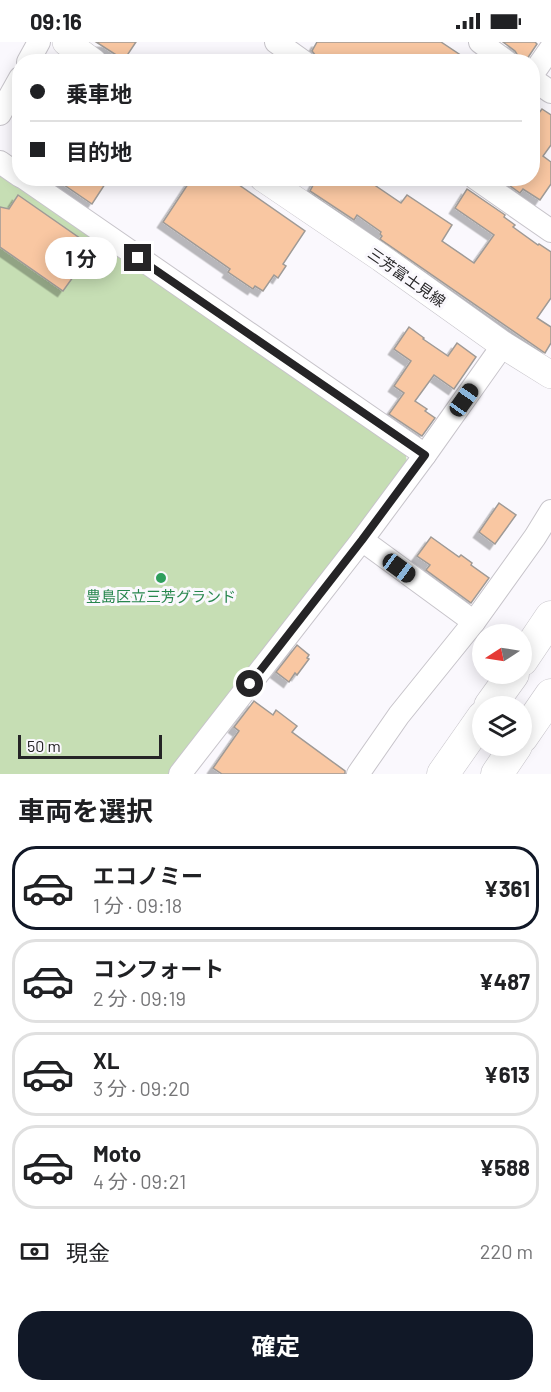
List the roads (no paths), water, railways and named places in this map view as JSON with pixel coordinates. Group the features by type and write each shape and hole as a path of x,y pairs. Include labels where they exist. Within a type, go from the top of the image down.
{"highway":[{"path":"532,645 551,617"},
{"path":"532,723 551,695"},
{"path":"443,774 472,733"},
{"path":"497,774 509,756"}],"main road":[{"path":"66,42 82,54"},
{"name":"三芳富士見線","path":"275,186 503,345 551,375"}],"street":[{"path":"276,42 293,54"},
{"path":"480,42 496,54"},
{"path":"540,65 551,48"},
{"path":"0,114 12,92"},
{"path":"36,186 425,455"},
{"path":"486,186 551,231"},
{"path":"180,774 362,540 503,345"},
{"path":"358,774 399,715 474,622 551,511"},
{"path":"362,540 474,622"}],"place":[{"name":"豊島区立三芳グランド","path":"161,578"}]}
